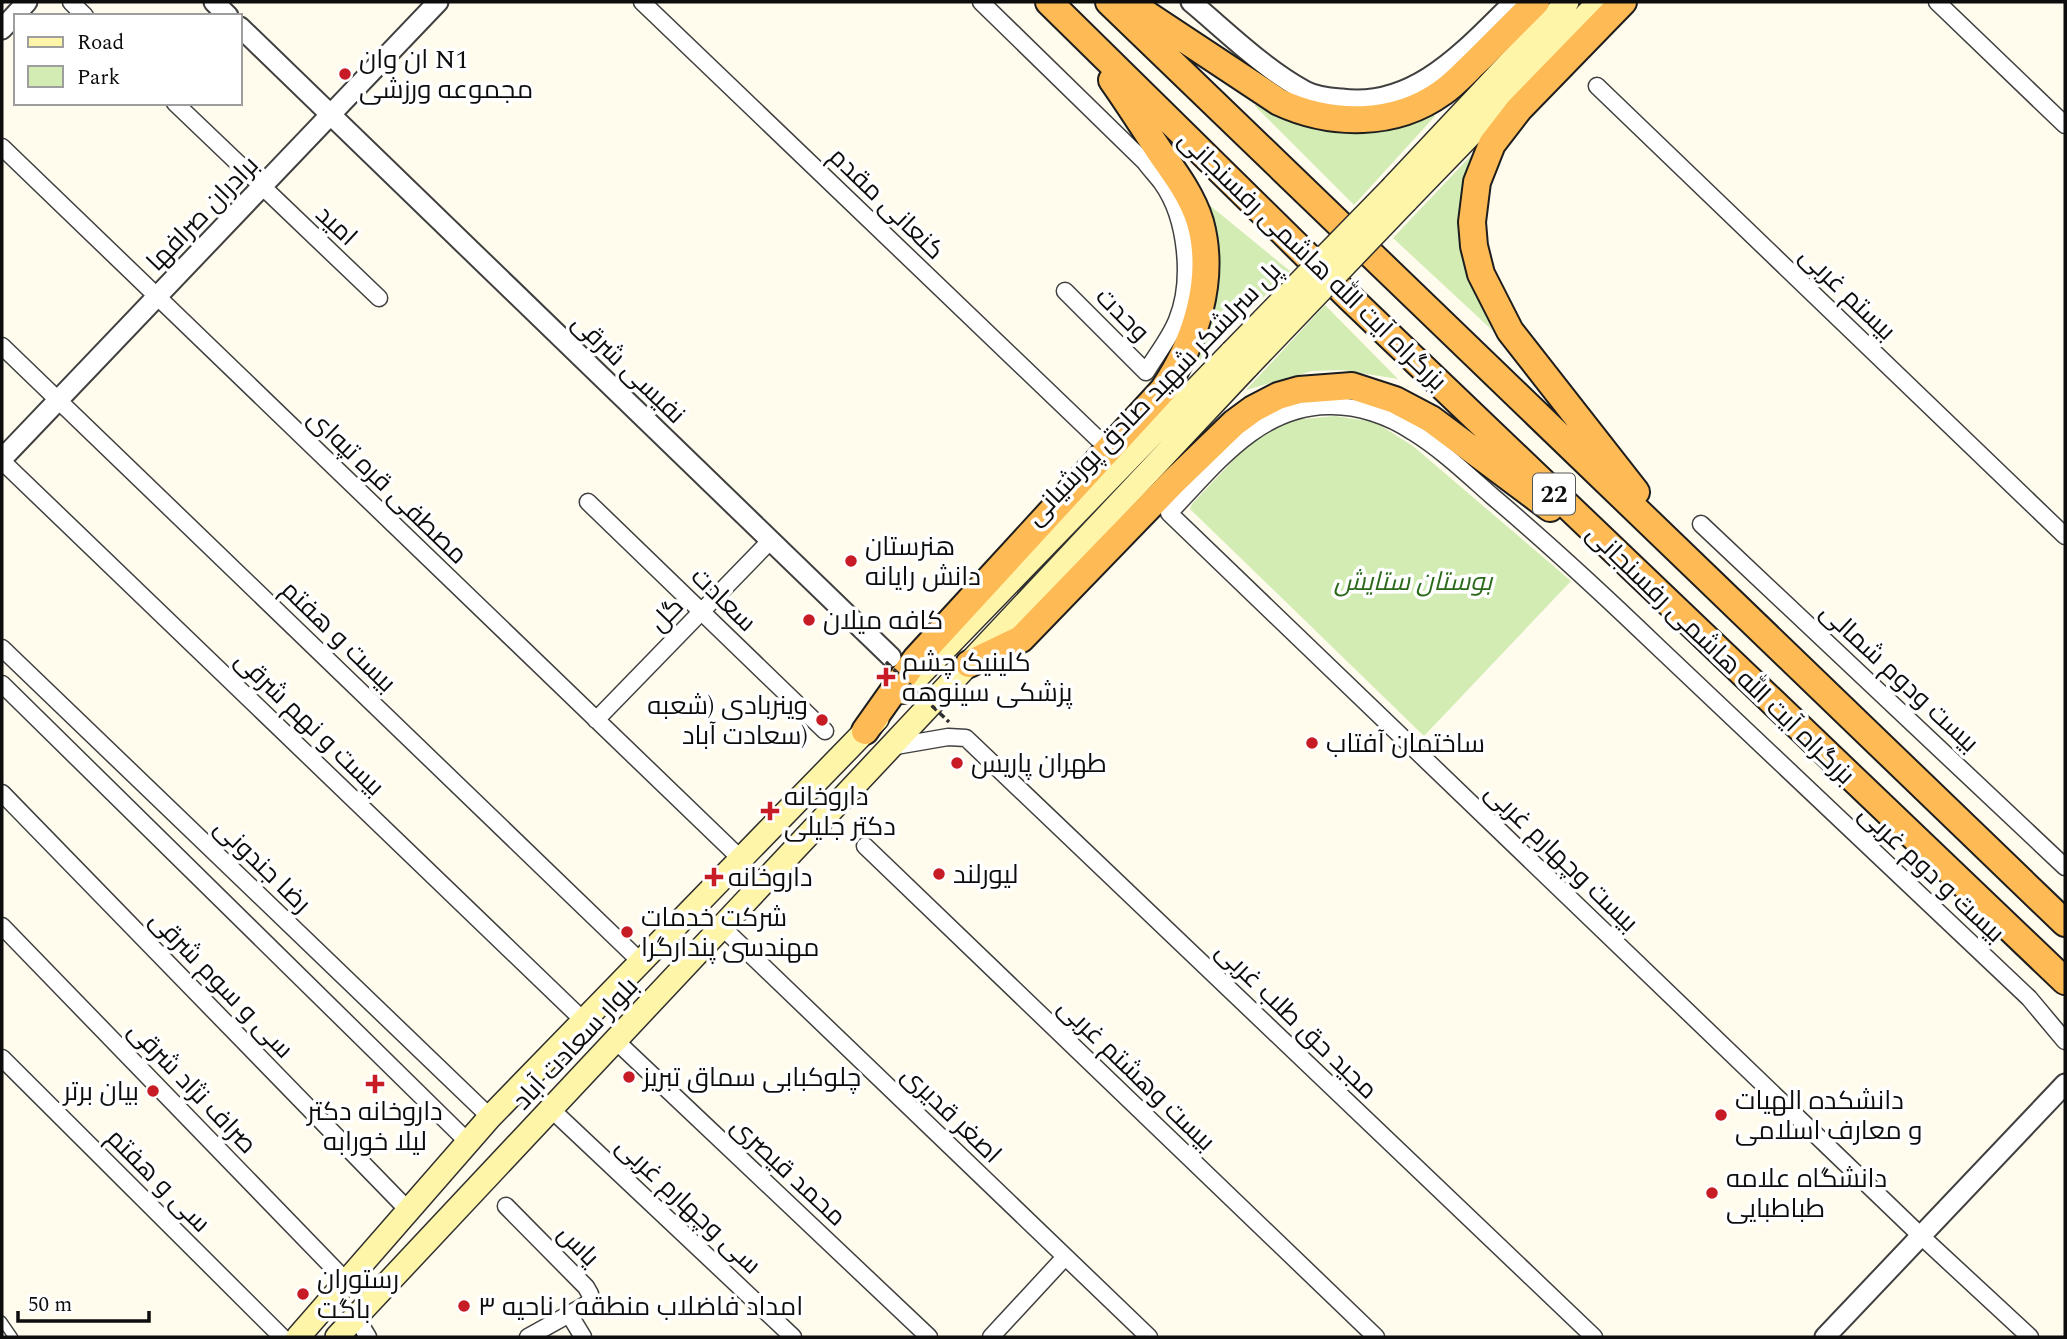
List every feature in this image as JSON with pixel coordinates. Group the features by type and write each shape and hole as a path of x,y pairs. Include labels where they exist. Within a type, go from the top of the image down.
{"highway":[{"name":"بزرگراه آیت الله هاشمی رفسنجانی","path":"1049,2 1350,298 2065,981"},
{"name":"بزرگراه آیت الله هاشمی رفسنجانی","path":"1109,2 2065,923"},
{"path":"1128,2 1279,102 1298,111 1328,119 1363,120 1406,111 1444,92 1519,3"},
{"path":"1623,2 1519,109 1492,144 1477,182 1472,222 1474,246 1481,274 1510,331 1691,562"},
{"path":"865,731 916,659 1163,390 1176,370 1195,326 1204,280 1204,251 1199,221 1173,171 1070,22"},
{"path":"969,664 1021,639 1172,483 1234,424 1278,396 1299,390 1352,386 1377,392 1411,408 1431,419 1521,488 1621,558"}],"main road":[{"name":"پل سرلشکر شهید صادق پورشیانی","path":"1400,194 1567,2"},
{"name":"پل سرلشکر شهید صادق پورشیانی","path":"865,731 1240,359 1400,194 1599,2"},
{"name":"پل سرلشکر شهید صادق پورشیانی","path":"969,664 1240,359"},
{"name":"بلوار سعادت آباد","path":"337,1337 969,664"},
{"name":"بلوار سعادت آباد","path":"298,1337 490,1118 865,731"},
{"path":"413,1204 444,1222"}],"street":[{"name":"برادران صرافها","path":"2,460 438,2"},
{"name":"کنعانی مقدم","path":"642,2 1098,439"},
{"name":"وحدت","path":"981,2 1145,162 1164,185 1175,211 1187,267 1185,297 1176,323 1146,372 1065,291"},
{"path":"1191,2 1260,59 1306,92 1350,100 1377,98 1426,80 1456,59 1519,3"},
{"path":"1937,2 2065,125"},
{"path":"2,29 14,16"},
{"name":"نفیسی شرقی","path":"242,29 888,659"},
{"name":"بیستم غربی","path":"1597,86 2065,536"},
{"name":"امید","path":"177,105 379,298"},
{"name":"مصطفی قره تپه‌ای","path":"2,147 741,859"},
{"name":"بیست و هفتم","path":"2,346 641,962"},
{"name":"بیست و دوم غربی","path":"1169,513 1242,438 1262,425 1295,411 1327,405 1355,408 1383,415 1412,431 1445,455 1560,554 2029,998 2065,1041"},
{"name":"بیست و نهم شرقی","path":"2,460 584,1021"},
{"name":"سعادت","path":"589,502 825,732"},
{"name":"بیست وچهارم غربی","path":"1169,513 1921,1236 2030,1337"},
{"name":"بیست ودوم شمالی","path":"1701,523 2065,867"},
{"name":"گل","path":"596,720 770,541"},
{"name":"رضا جندونی","path":"2,648 490,1118"},
{"name":"رضا جندونی","path":"2,684 468,1142"},
{"name":"مجید حق طلب غربی","path":"890,747 948,737 965,738 1594,1337"},
{"name":"سی و سوم شرقی","path":"2,793 413,1204"},
{"path":"163,842 182,822"},
{"name":"بیست وهشتم غربی","path":"865,846 1376,1337"},
{"name":"صراف‌ نژاد شرقی","path":"2,926 348,1283"},
{"name":"اصغر قدیری","path":"722,927 1149,1337"},
{"name":"محمد قیصری","path":"615,1040 929,1337"},
{"name":"سی و هفتم","path":"2,1058 282,1337"},
{"path":"1825,1337 2065,1084"},
{"name":"سی وچهارم غربی","path":"551,1109 793,1337"},
{"name":"یاس","path":"506,1206 590,1294 590,1302 528,1337"},
{"path":"991,1337 1065,1257"},
{"path":"569,1314 583,1337"},
{"path":"356,1317 368,1337"}],"lane":[{"path":"2,1321 13,1337"}],"path":[{"path":"888,659 949,722"}],"green space":[{"path":"1254,105 1276,110 1311,126 1341,131 1371,128 1429,110 1435,116 1354,205"},
{"path":"1479,147 1472,285 1492,330 1393,238"},
{"path":"1202,199 1290,271 1188,372"},
{"path":"1325,305 1398,379 1342,370 1312,371 1246,390"},
{"name":"بوستان ستایش","path":"1335,416 1375,422 1413,446 1571,581 1424,736 1190,509 1254,438 1292,420"}],"place":[{"name":"ان وان N1 مجموعه ورزشی","path":"345,74"},
{"name":"هنرستان دانش رایانه","path":"851,561"},
{"name":"کافه میلان","path":"809,620"},
{"name":"کلینیک چشم پزشکی سینوهه","path":"886,677"},
{"name":"وینربادی (شعبه سعادت آباد)","path":"822,720"},
{"name":"ساختمان آفتاب","path":"1312,743"},
{"name":"طهران پاریس","path":"957,763"},
{"name":"داروخانه دکتر جلیلی","path":"770,811"},
{"name":"لیورلند","path":"939,874"},
{"name":"داروخانه","path":"714,877"},
{"name":"شرکت خدمات مهندسى پندارگرا","path":"627,932"},
{"name":"چلوکبابی سماق تبریز","path":"629,1077"},
{"name":"داروخانه دکتر لیلا خورابه","path":"375,1084"},
{"name":"بیان برتر","path":"153,1091"},
{"name":"دانشکده الهیات و معارف اسلامی","path":"1721,1115"},
{"name":"دانشگاه علامه طباطبایی","path":"1712,1193"},
{"name":"رستوران باگت","path":"303,1294"},
{"name":"امداد فاضلاب منطقه ۱ ناحیه ۳","path":"464,1306"}]}
